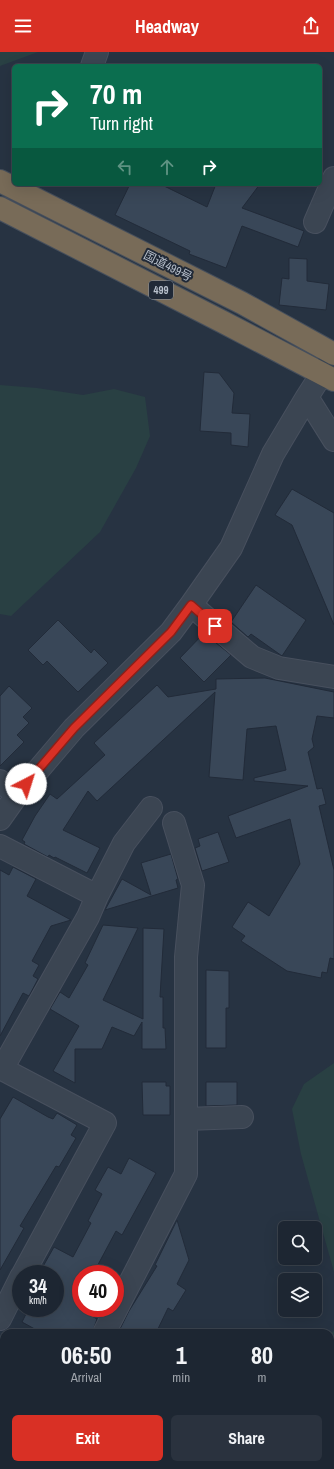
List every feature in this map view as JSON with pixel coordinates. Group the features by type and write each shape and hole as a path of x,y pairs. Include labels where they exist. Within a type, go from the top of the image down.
{"highway":[{"name":"国道499号","path":"0,181 242,303 334,354"},
{"name":"国道499号","path":"0,208 328,377"}],"street":[{"path":"93,64 97,52"},
{"path":"315,222 334,178"},
{"path":"0,819 17,795 74,728 171,632 191,605 231,548 274,454 307,397 328,377 334,354"},
{"path":"307,397 334,440"},
{"path":"191,605 252,657 279,668 334,677"},
{"path":"0,781 17,795"},
{"path":"28,1265 105,1123 1,1071 88,917 124,843 151,808"},
{"path":"106,1329 186,1174 186,957 193,885 174,823"},
{"path":"0,846 97,896"},
{"path":"186,1119 242,1117"},
{"path":"0,1319 12,1295"}],"green space":[{"path":"0,52 38,52 0,66"},
{"path":"0,385 37,388 83,395 114,389 145,397 150,436 136,468 100,532 11,616 0,614"},
{"path":"334,1063 334,1272 322,1229 322,1221 320,1221 301,1154 292,1109 304,1084"}],"building":[{"path":"129,186 164,186 207,207 215,186 258,186 242,208 304,231 298,247 242,226 226,268 189,254 190,251 115,215"},
{"path":"289,258 307,259 307,281 329,284 326,310 279,305 282,278 289,279"},
{"path":"204,372 219,373 234,393 232,413 250,414 248,447 231,445 231,433 200,431"},
{"path":"292,489 334,513 334,625 292,525 275,515"},
{"path":"256,585 306,620 282,656 251,634 248,637 231,622"},
{"path":"58,620 91,653 94,649 108,663 78,692 47,661 43,665 28,650"},
{"path":"204,633 231,655 204,682 180,658"},
{"path":"265,678 334,692 334,718 317,716 312,739 314,747 308,752 317,789 322,788 326,804 319,806 334,870 334,959 330,958 327,973 322,972 321,978 287,971 241,941 245,936 232,927 248,902 269,916 300,864 290,819 236,838 228,816 308,786 254,781 254,778 286,770 276,726 247,729 243,780 209,777 215,692 97,801 88,791 63,830 100,848 87,873 55,857 54,858 49,855 48,857 24,844 25,842 22,840 35,816 50,794 57,799 105,755 94,743 157,685 168,697 216,689 216,679"},
{"path":"9,686 32,708 23,717 29,723 17,735 24,742 0,766 0,696"},
{"path":"218,832 229,862 202,871 195,848 200,846 198,839"},
{"path":"171,854 178,879 176,880 178,888 105,910 122,879 151,895 141,863"},
{"path":"13,867 36,879 27,896 71,920 51,926 32,961 39,965 33,976 38,979 29,996 23,993 0,1036 0,870 9,875"},
{"path":"103,925 138,928 103,1000 143,1019 143,928 164,929 160,997 163,997 163,1028 165,1028 166,1049 142,1049 142,1022 134,1036 112,1027 102,1049 75,1049 75,1083 53,1071 79,1026 50,1009 60,992 69,998 88,965 85,963"},
{"path":"206,970 229,971 229,1008 226,1008 226,1048 206,1048"},
{"path":"142,1082 166,1082 166,1086 170,1086 170,1115 143,1115"},
{"path":"206,1082 237,1082 237,1105 206,1106"},
{"path":"13,1097 48,1117 53,1119 57,1113 77,1125 71,1135 76,1138 59,1167 56,1166 20,1226 24,1228 0,1270 0,1119"},
{"path":"129,1158 156,1173 122,1235 116,1231 98,1265 72,1265 72,1317 93,1317 97,1319 93,1329 35,1329 22,1322 24,1317 64,1317 64,1265 44,1265 54,1247 73,1257 91,1223 88,1221 102,1194 95,1190 108,1167 121,1174"},
{"path":"177,1220 189,1260 177,1284 186,1290 173,1311 168,1308 158,1329 120,1329 129,1311 157,1266 155,1265"}],"route":[{"path":"26,784 74,728 171,632 191,605 215,626"}]}
